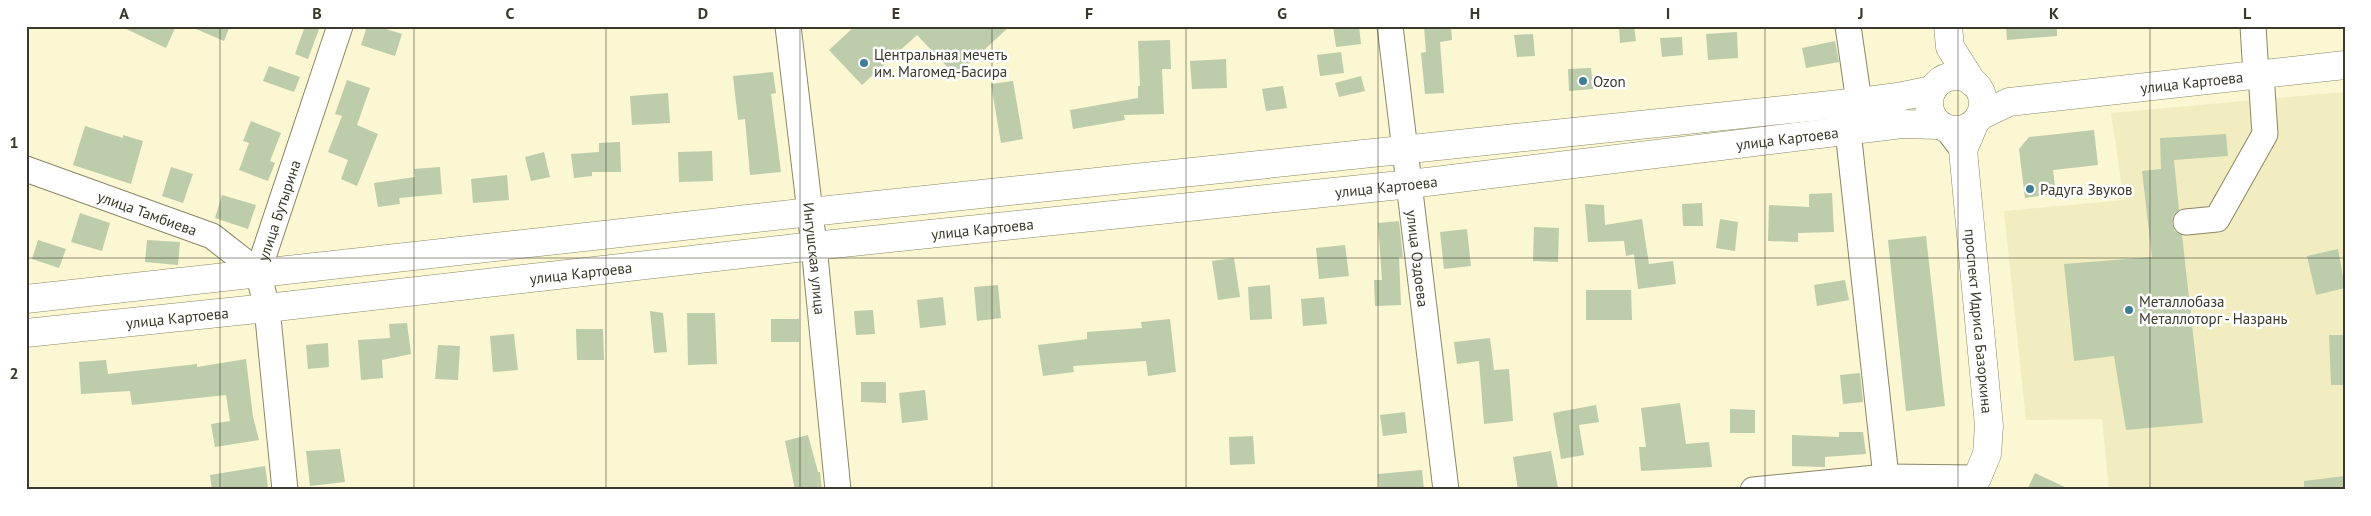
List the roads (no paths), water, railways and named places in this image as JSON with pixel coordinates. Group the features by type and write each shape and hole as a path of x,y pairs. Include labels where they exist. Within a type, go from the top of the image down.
{"main road":[{"path":"1949,37 1976,85 1983,107 1977,120 1950,134 1929,109 1949,37"},
{"name":"улица Картоева","path":"1977,120 2009,102 2345,65"},
{"path":"1934,87 1946,78 1955,76 1964,77 1976,85"},
{"name":"улица Картоева","path":"1976,85 2009,102"},
{"name":"улица Картоева","path":"26,299 258,272 1404,148 1898,98 1934,87"},
{"name":"улица Картоева","path":"26,333 267,308 814,246 1410,184 1902,124 1950,134"},
{"name":"проспект Идриса Базоркина","path":"1950,134 1989,426 1986,454 1974,484"}],"street":[{"name":"улица Бутырина","path":"285,490 267,308 258,272 340,26"},
{"name":"Ингушская улица","path":"788,26 814,246 838,490"},
{"name":"улица Оздоева","path":"1390,26 1446,490"},
{"path":"1848,26 1859,102"},
{"path":"2186,222 2217,219 2265,134 2253,26"},
{"path":"1848,131 1884,483"},
{"name":"улица Тамбиева","path":"26,169 212,236 258,272"},
{"path":"1753,490 1884,483 1974,484"}],"place":[{"name":"Центральная мечеть им. Магомед-Басира","path":"864,63"},
{"name":"Ozon","path":"1583,81"},
{"name":"Радуга Звуков","path":"2030,189"},
{"name":"Металлобаза Металлоторг - Назрань","path":"2129,310"}]}
